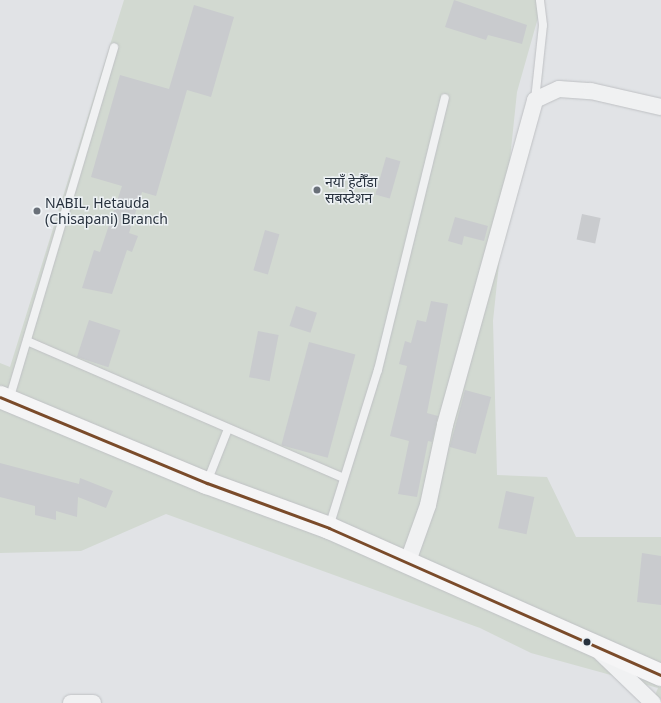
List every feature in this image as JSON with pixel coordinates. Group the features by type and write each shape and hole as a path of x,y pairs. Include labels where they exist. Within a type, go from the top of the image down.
{"highway":[{"path":"4,399 207,483 329,528 408,561 588,640 661,675"}],"street":[{"path":"408,561 428,505 445,425 535,100 559,89 591,91 661,107"},
{"path":"588,640 653,703"},
{"path":"71,703 93,703"}],"lane":[{"path":"535,100 543,25 540,0"},
{"path":"4,399 27,341 114,47"},
{"path":"329,528 378,370 445,98"},
{"path":"27,341 344,478"},
{"path":"207,483 228,429"}],"shaded area":[{"path":"124,0 543,0 517,92 493,321 497,475 547,477 576,537 661,537 661,703 652,702 658,688 531,653 480,628 166,514 81,551 0,553 0,363 10,367"}],"building":[{"path":"454,0 527,25 522,44 488,35 486,40 445,27"},
{"path":"194,5 234,17 211,97 187,90 156,196 142,192 129,233 138,236 132,252 127,250 112,294 82,288 94,250 100,252 122,186 91,177 120,75 169,89"},
{"path":"386,157 400,161 390,199 375,194"},
{"path":"582,214 601,218 595,243 577,239"},
{"path":"455,217 488,226 484,241 464,236 462,245 448,241"},
{"path":"265,230 279,234 268,275 253,270"},
{"path":"431,301 448,304 427,413 438,416 432,442 428,441 417,497 398,494 409,441 390,436 407,366 399,364 405,341 411,343 417,320 426,322"},
{"path":"296,306 317,313 310,333 290,326"},
{"path":"89,320 120,330 108,367 77,357"},
{"path":"258,331 279,335 270,381 249,377"},
{"path":"309,342 355,354 328,458 281,445"},
{"path":"465,390 491,397 476,454 450,447"},
{"path":"0,463 79,484 80,478 113,491 106,508 78,497 77,517 56,511 56,520 35,515 35,506 0,497"},
{"path":"506,491 534,497 526,534 498,528"},
{"path":"642,553 661,556 661,605 637,602"}],"transit line":[{"path":"0,397 207,483 329,528 661,675"}],"place":[{"name":"नयाँ हेटौँडा सबस्टेशन","path":"317,190"},
{"name":"NABIL, Hetauda (Chisapani) Branch","path":"37,211"}]}
